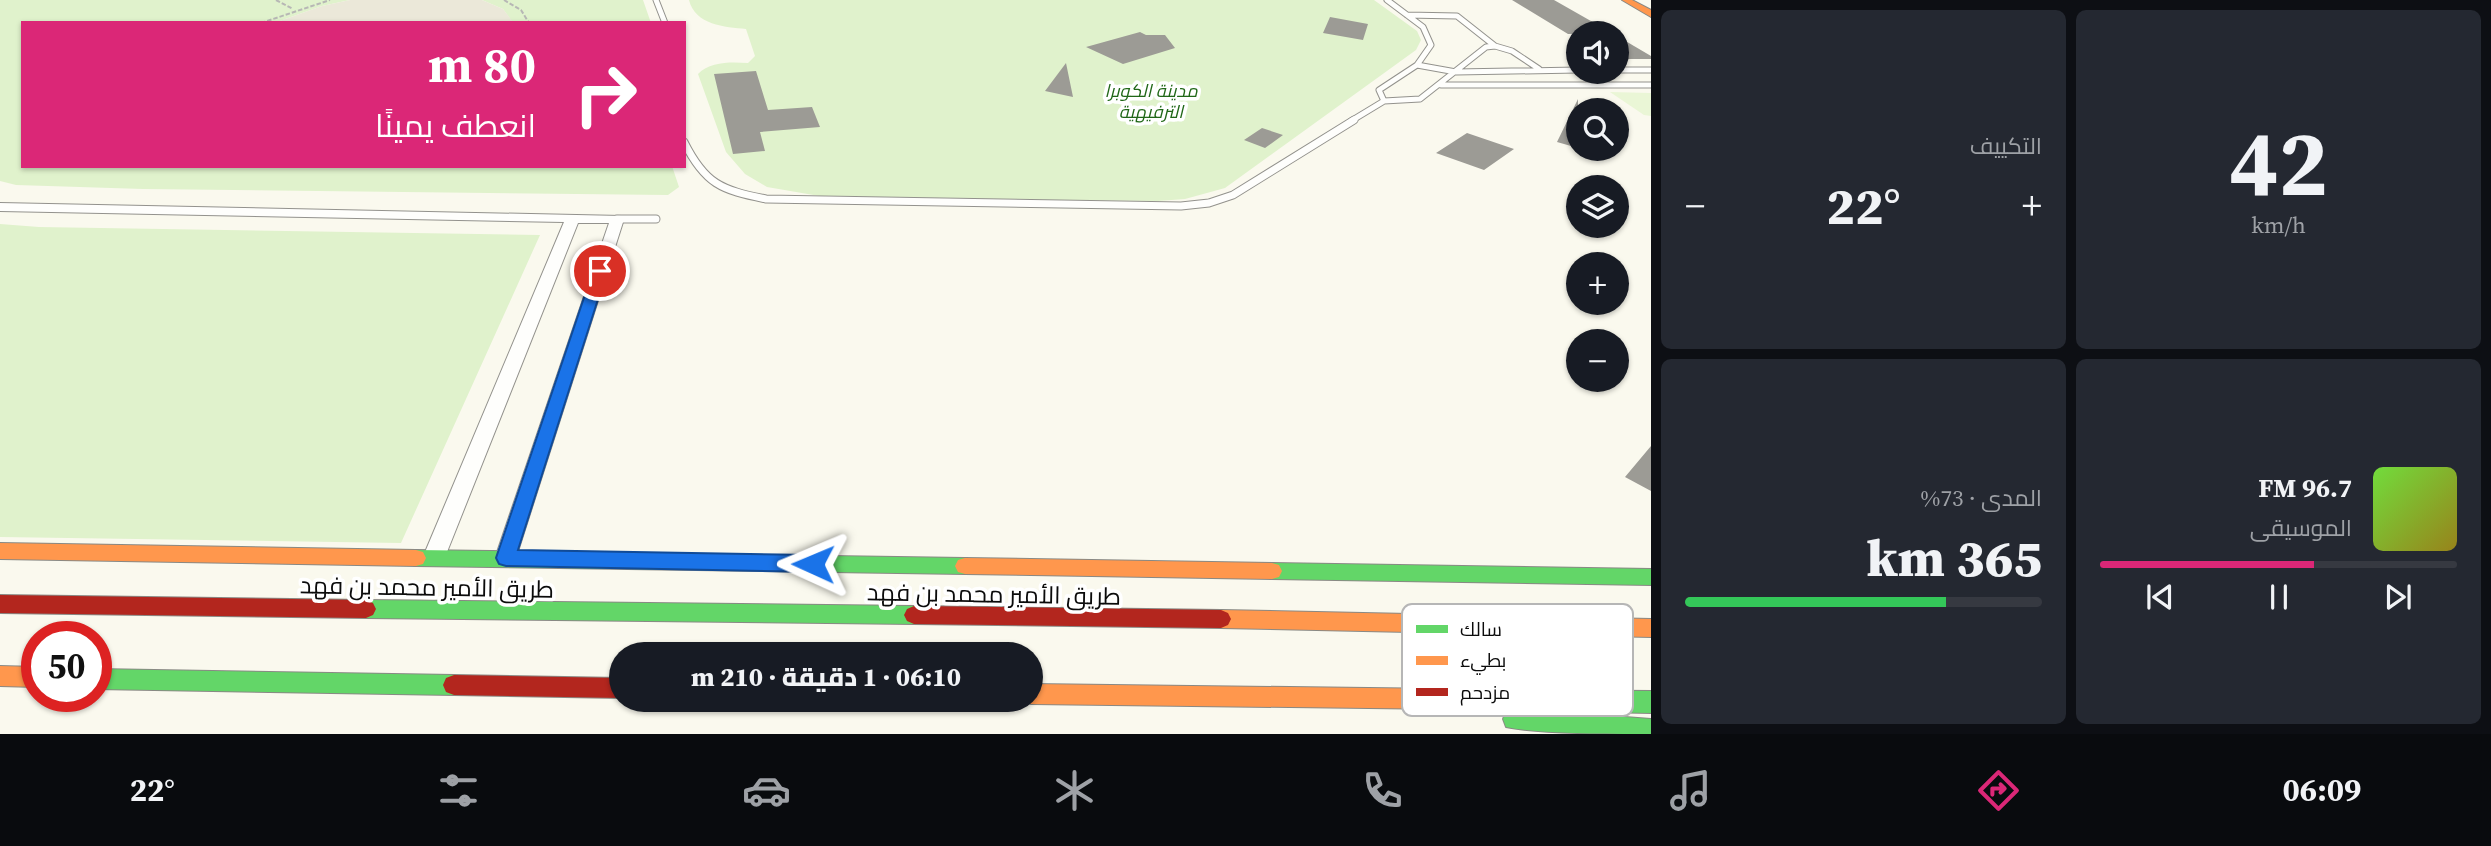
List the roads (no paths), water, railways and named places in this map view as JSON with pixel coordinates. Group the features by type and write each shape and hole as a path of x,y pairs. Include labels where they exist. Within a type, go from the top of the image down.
{"main road":[{"path":"1626,0 1651,14"},
{"path":"0,551 1651,577"},
{"name":"طريق الأمير محمد بن فهد","path":"0,604 1402,622"},
{"path":"1633,619 1651,619"},
{"path":"1361,621 1402,621"},
{"name":"طريق الأمير محمد بن فهد","path":"1633,628 1651,628"},
{"path":"0,676 21,677"},
{"path":"112,679 609,688"},
{"path":"1043,694 1402,699"},
{"path":"1205,696 1402,711"},
{"path":"1633,702 1651,702"},
{"path":"1498,718 1651,730"}],"street":[{"path":"0,207 617,219 506,558"},
{"path":"434,557 573,218"}],"lane":[{"path":"656,0 664,21"},
{"path":"1384,101 1379,89 1417,65 1431,46 1423,27 1387,0"},
{"path":"1407,15 1457,16 1495,46 1512,51 1541,70"},
{"path":"686,146 696,169 706,179 722,188 766,199 1181,206 1209,203 1233,195 1384,101 1420,99 1486,47 1495,46"},
{"path":"1417,65 1456,72 1566,70"},
{"path":"1629,70 1651,70"},
{"path":"1441,85 1651,85"},
{"path":"617,219 656,219"}],"park label":[{"name":"مدينة الكوبرا الترفيهية","path":"1151,100"}]}
